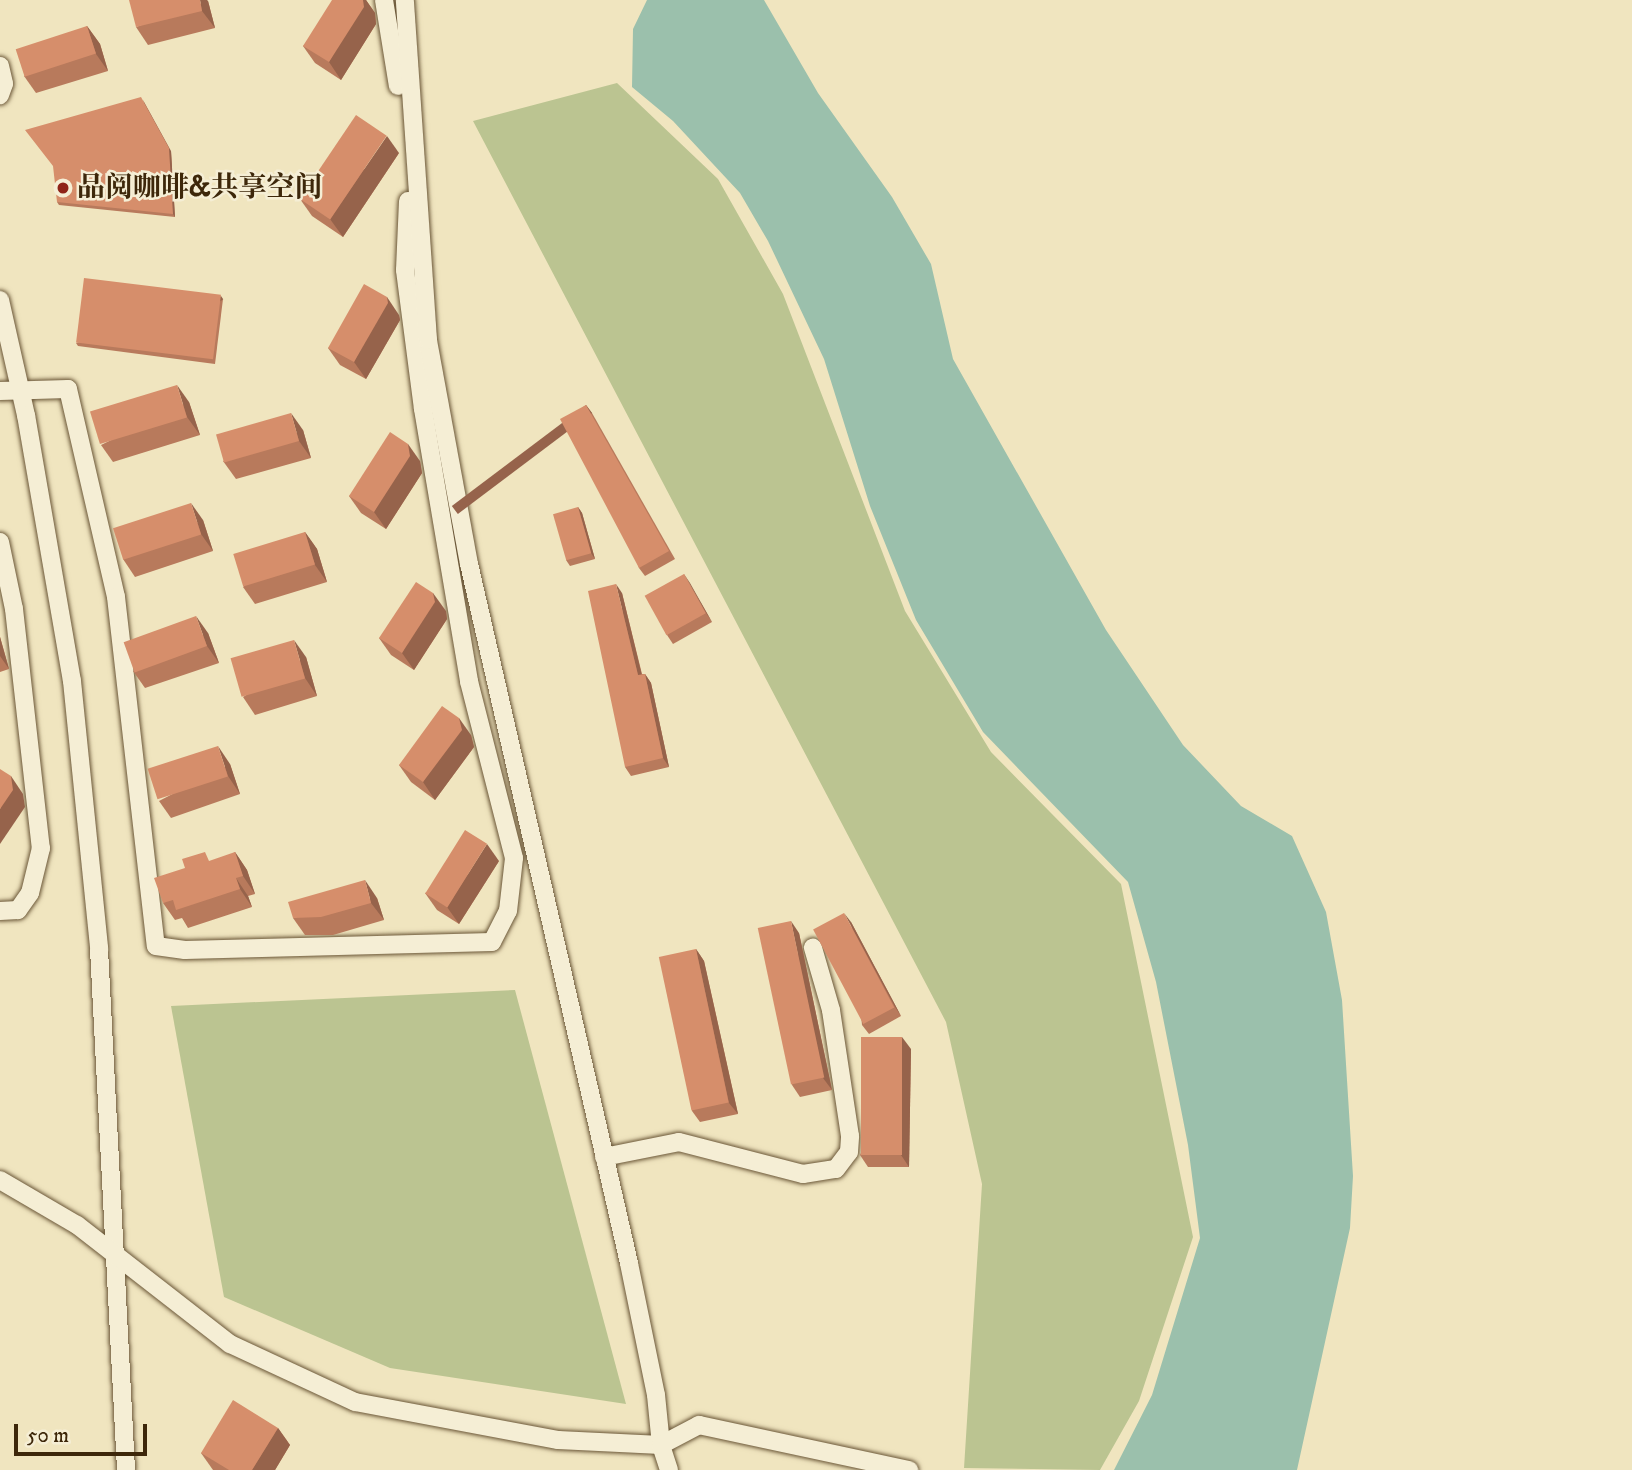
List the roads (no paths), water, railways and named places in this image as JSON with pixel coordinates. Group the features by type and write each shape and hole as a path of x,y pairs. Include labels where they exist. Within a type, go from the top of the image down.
{"street":[{"path":"0,391 19,387 68,388 116,597 156,946 185,950 492,942 508,911 514,858 470,681 423,409 405,270 409,189 396,61 384,0"},
{"path":"405,0 428,340 469,564 604,1157 656,1395 661,1445 668,1470"},
{"path":"0,66 4,84 0,95"},
{"path":"0,300 19,387 72,681 99,949 126,1470"},
{"path":"0,542 15,609 41,848 30,893 18,910 0,911"},
{"path":"604,1157 679,1142 803,1174 836,1169 849,1152 850,1136 831,1010 813,948"},
{"path":"0,1180 77,1225 116,1258 230,1344 355,1402 558,1440 661,1445 699,1425 909,1470"}],"place":[{"name":"品阅咖啡&共享空间","path":"63,188"}]}
